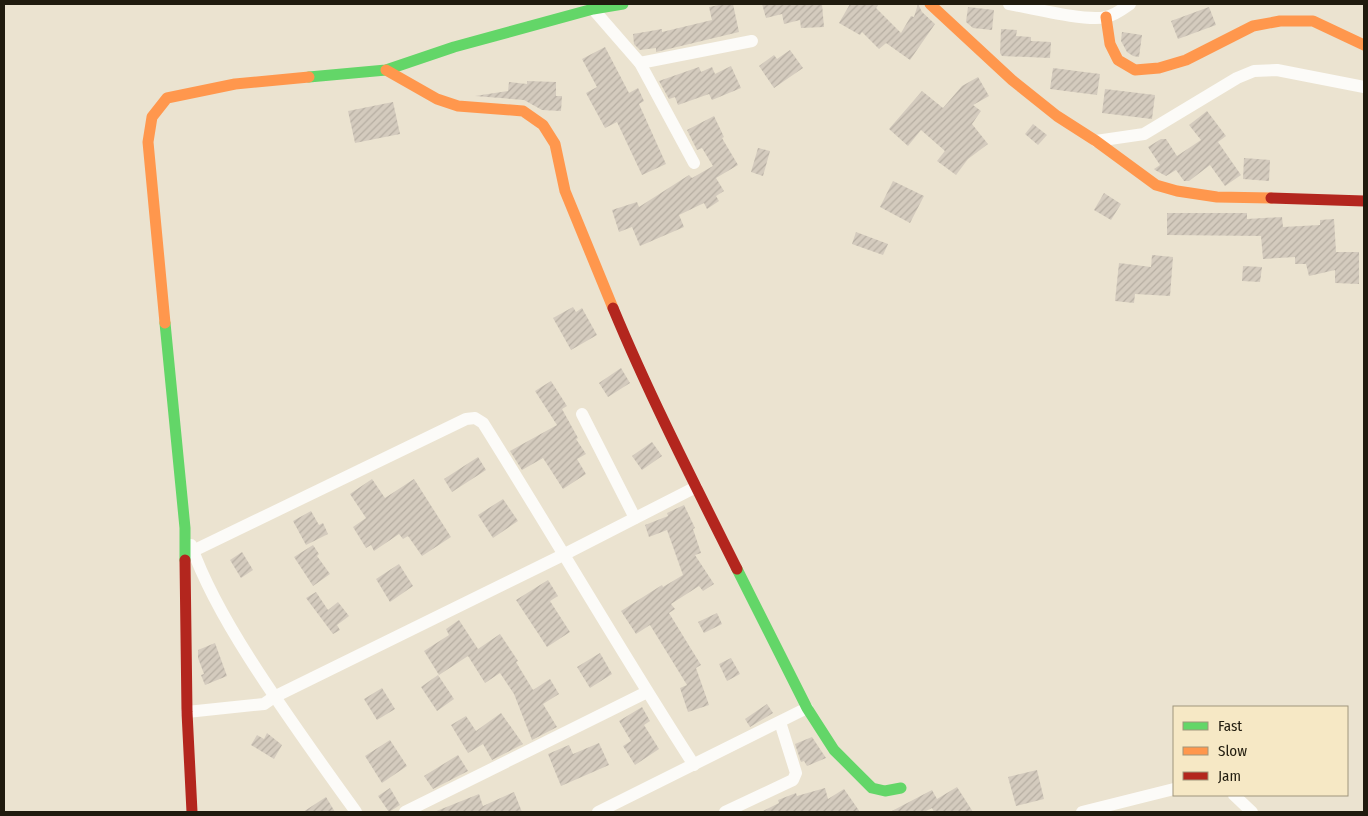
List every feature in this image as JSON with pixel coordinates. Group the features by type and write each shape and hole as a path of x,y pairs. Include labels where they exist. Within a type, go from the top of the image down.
{"street":[{"path":"192,812 187,712 185,528 148,142 152,116 167,98 190,92 235,84 386,70 454,47 593,6 623,4"},
{"path":"930,4 1012,80 1057,116 1096,141 1156,185 1177,192 1217,197 1364,201"},
{"path":"1009,4 1091,18 1106,17 1130,4"},
{"path":"593,6 640,63 694,163"},
{"path":"1106,17 1110,44 1118,60 1135,70 1159,68 1186,60 1253,26 1280,21 1313,21 1364,45"},
{"path":"640,63 752,41"},
{"path":"386,70 437,99 458,106 522,111 543,125 555,144 568,200 629,345 696,487 807,708 834,750 872,788 885,791 901,788"},
{"path":"1096,141 1144,134 1237,78 1254,71 1277,70 1364,88"},
{"path":"582,414 635,518"},
{"path":"193,551 466,419 476,418 483,423 565,554 647,692 694,765"},
{"path":"187,712 264,704 274,697 565,554 696,487"},
{"path":"185,528 212,594 236,636 274,697 356,812"},
{"path":"405,812 647,692"},
{"path":"598,812 807,708"},
{"path":"725,812 793,780 796,773 780,722"},
{"path":"1082,812 1173,789"},
{"path":"1235,796 1252,812"}],"building":[{"path":"733,4 739,32 656,52 656,48 640,50 634,44 633,34 662,29 662,32 712,20 709,7"},
{"path":"762,4 822,4 824,27 801,28 800,20 784,24 782,14 766,18"},
{"path":"850,4 879,4 876,8 901,33 911,16 914,17 918,4 922,12 935,24 910,60 886,43 879,49 862,32 860,35 839,23"},
{"path":"968,7 994,10 992,30 973,28 966,22"},
{"path":"1209,7 1216,25 1178,39 1171,21"},
{"path":"1001,29 1017,30 1016,36 1031,37 1031,41 1051,42 1050,58 1002,56 1000,53"},
{"path":"1122,32 1142,35 1139,57 1127,52 1121,41"},
{"path":"605,47 629,93 638,88 644,101 639,104 666,164 642,175 617,122 605,128 586,93 597,87 582,59"},
{"path":"790,50 803,68 774,88 759,66 774,55 777,59"},
{"path":"731,66 741,88 712,100 709,94 678,105 675,97 669,99 659,81 699,67 701,72 712,67 715,74"},
{"path":"1053,68 1100,74 1097,95 1050,89"},
{"path":"978,77 989,96 973,105 981,111 972,124 988,144 968,159 956,175 937,161 945,151 921,130 908,146 889,129 922,91 943,108 962,86"},
{"path":"527,81 556,82 556,96 562,96 561,111 542,110 524,100 475,96 508,91 509,82 527,84"},
{"path":"1105,89 1155,95 1152,119 1102,113"},
{"path":"393,102 400,134 355,143 348,111"},
{"path":"1207,111 1226,136 1218,142 1241,175 1225,186 1210,165 1189,181 1184,181 1176,170 1166,176 1155,170 1160,165 1148,147 1161,139 1166,139 1177,156 1201,140 1189,125"},
{"path":"714,116 724,137 722,138 738,165 716,178 724,191 716,196 719,201 707,209 704,203 679,215 684,227 640,246 632,227 619,232 612,210 637,202 639,207 689,175 692,178 713,166 702,148 697,150 687,130"},
{"path":"1033,124 1047,135 1038,145 1025,134"},
{"path":"758,148 770,151 763,176 751,172"},
{"path":"1244,158 1270,160 1269,181 1243,179"},
{"path":"893,181 924,196 910,223 880,207"},
{"path":"1104,193 1121,204 1111,220 1094,210"},
{"path":"1167,213 1247,213 1247,219 1282,217 1283,227 1320,225 1320,220 1334,219 1336,252 1359,252 1359,284 1335,283 1335,270 1309,276 1306,264 1295,264 1295,257 1263,259 1261,236 1167,235"},
{"path":"856,232 888,244 883,255 852,244"},
{"path":"1152,255 1173,257 1170,296 1135,294 1134,303 1115,301 1119,263 1151,267"},
{"path":"1243,266 1262,267 1260,282 1242,281"},
{"path":"573,307 576,312 582,308 597,335 571,350 553,318"},
{"path":"621,368 630,383 608,397 599,383"},
{"path":"551,381 567,406 562,409 578,438 576,439 586,454 577,459 586,474 563,489 543,458 522,470 510,451 557,425 535,391"},
{"path":"652,442 662,456 642,470 632,456"},
{"path":"478,457 486,470 452,492 444,479"},
{"path":"372,479 385,498 414,479 451,537 422,556 408,536 403,539 399,534 374,551 371,545 366,548 353,527 366,518 350,494"},
{"path":"503,499 518,521 493,538 478,515"},
{"path":"684,505 695,528 693,529 701,553 695,555 714,584 703,591 699,586 671,604 675,609 669,613 701,665 696,668 709,705 688,712 680,688 687,685 650,625 636,634 621,611 662,585 663,587 683,575 667,530 649,537 645,525 668,516 667,513"},
{"path":"311,511 319,525 323,523 328,534 306,545 293,521"},
{"path":"313,545 319,554 317,556 330,574 313,586 294,557"},
{"path":"242,552 253,570 241,578 230,560"},
{"path":"399,564 413,586 390,602 376,579"},
{"path":"548,580 558,596 550,601 570,632 547,647 516,600"},
{"path":"316,592 328,610 338,602 349,616 337,625 340,630 333,634 306,598"},
{"path":"717,613 722,624 704,633 698,622"},
{"path":"459,620 478,649 500,634 518,661 516,662 533,690 550,679 559,694 543,704 557,727 532,740 514,694 500,673 485,683 468,656 439,675 424,651 449,635 446,629"},
{"path":"215,643 227,676 205,685 201,675 204,674 198,658 198,650"},
{"path":"600,653 612,674 590,688 577,667"},
{"path":"731,658 740,674 727,681 719,664"},
{"path":"438,675 454,699 437,711 421,687"},
{"path":"382,688 395,709 377,720 364,699"},
{"path":"767,704 773,713 750,727 745,719"},
{"path":"642,707 650,721 644,725 659,749 635,765 623,746 631,741 619,721"},
{"path":"501,713 523,744 492,760 483,744 468,753 451,725 466,716 476,731"},
{"path":"267,733 282,745 274,759 251,745 257,735 264,739"},
{"path":"812,737 826,758 807,766 804,761 801,762 795,744"},
{"path":"390,740 407,766 382,783 365,756"},
{"path":"599,743 609,765 561,786 548,754 569,745 573,754"},
{"path":"458,755 468,771 433,789 424,776"},
{"path":"1037,770 1044,799 1016,806 1008,777"},
{"path":"957,787 973,812 934,812 932,808 924,812 890,812 932,790 937,799"},
{"path":"390,788 400,805 389,812 378,796"},
{"path":"825,788 828,799 844,789 860,812 761,812 779,803 778,800 796,793 797,796"},
{"path":"514,792 522,812 434,812 479,794 483,806"},
{"path":"326,797 335,812 303,812"}],"traffic: fast":[{"path":"309,77 386,70 454,47 593,9 623,4"},
{"path":"165,323 185,528 185,560"},
{"path":"737,569 807,708 834,750 872,788 885,791 901,788"}],"traffic: slow":[{"path":"930,4 1012,80 1057,116 1096,141 1156,185 1177,191 1217,197 1271,198"},
{"path":"1106,17 1110,44 1118,60 1135,70 1159,68 1186,60 1253,26 1280,21 1313,21 1364,45"},
{"path":"386,70 437,99 458,106 523,111 543,125 555,144 565,191 613,308"},
{"path":"165,323 148,142 152,117 167,98 235,84 309,77"}],"traffic: jam":[{"path":"1271,198 1364,201"},
{"path":"613,308 657,407 737,569"},
{"path":"185,560 187,712 192,812"}]}
